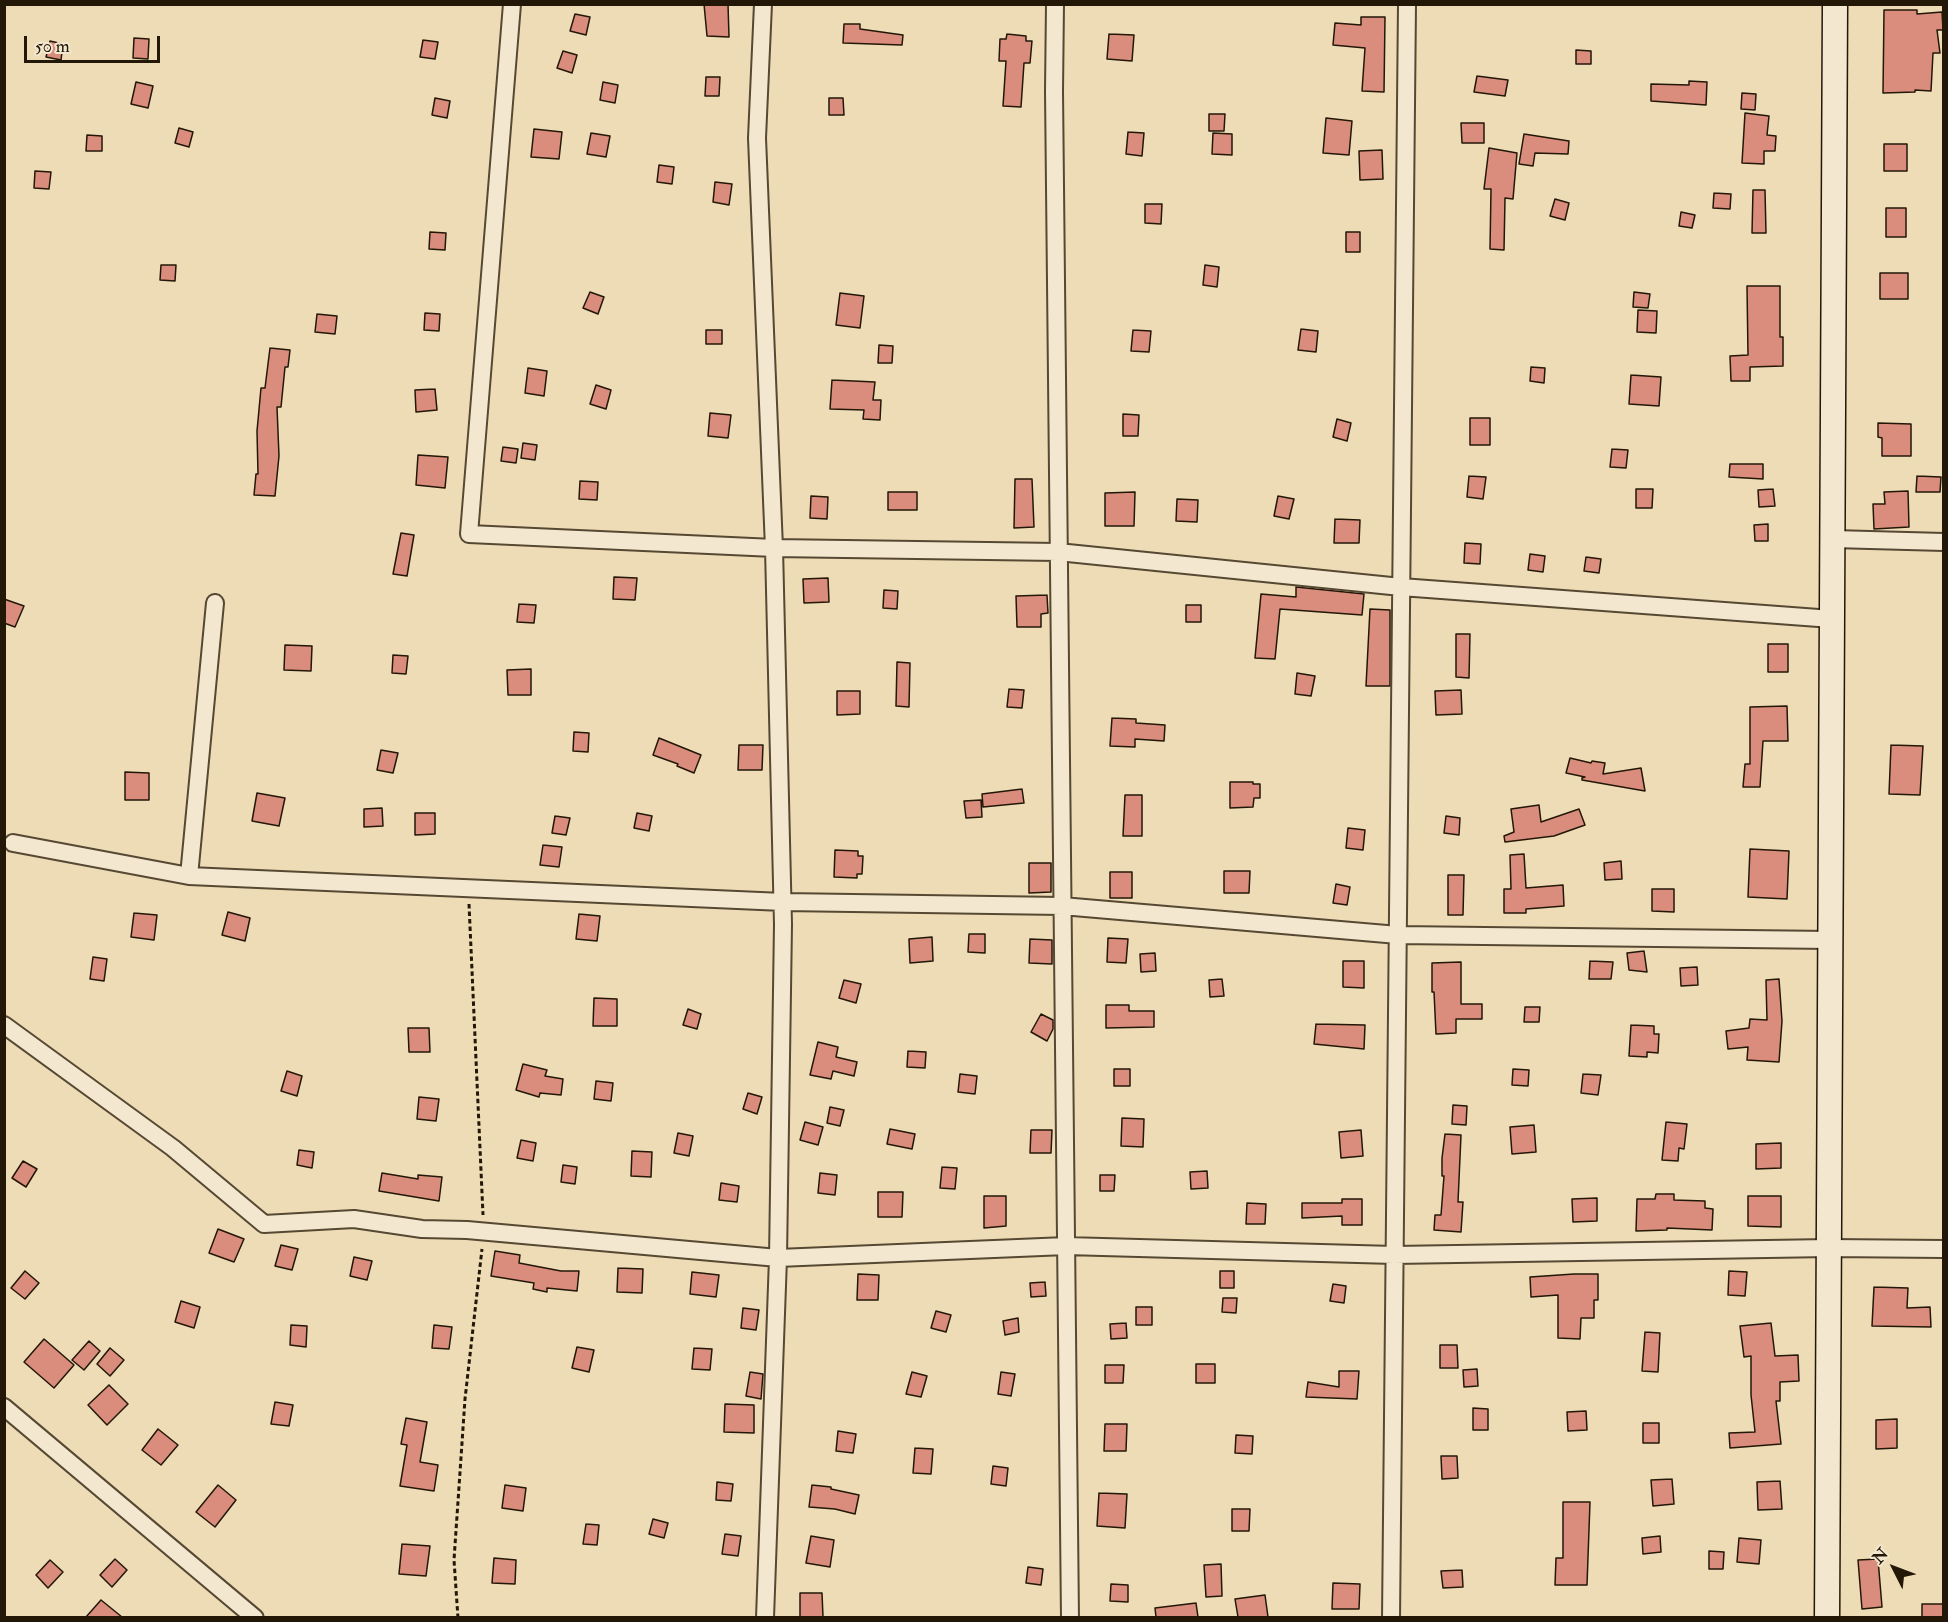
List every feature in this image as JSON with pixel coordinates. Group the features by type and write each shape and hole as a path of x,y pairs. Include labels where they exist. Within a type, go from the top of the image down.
{"main road":[{"path":"1827,1617 1835,4"}],"street":[{"path":"512,4 469,534 774,548 1059,552 1401,587 1832,619"},
{"path":"763,4 757,138 774,548 783,902 778,1258 765,1617"},
{"path":"1055,4 1053,91 1070,1617"},
{"path":"1391,1617 1407,4"},
{"path":"1833,539 1944,542"},
{"path":"189,876 214,603"},
{"path":"13,843 189,876 783,902 1062,906 1398,935 1831,940"},
{"path":"4,1025 173,1148 264,1224 354,1218 422,1229 484,1232 778,1258 1066,1246 1395,1255 1829,1248 1944,1249"},
{"path":"4,1407 255,1617"}],"path":[{"path":"458,1617 454,1560 465,1399 484,1232 468,889"}],"building":[{"path":"704,4 728,4 729,37 707,36"},
{"path":"1884,10 1917,10 1917,14 1942,12 1943,30 1937,30 1940,53 1933,53 1931,91 1883,93"},
{"path":"575,14 590,17 586,35 570,31"},
{"path":"1361,17 1385,17 1384,92 1362,91 1365,48 1333,45 1335,23 1361,25"},
{"path":"844,24 860,24 860,29 903,35 902,45 843,43"},
{"path":"1007,34 1026,36 1026,41 1032,41 1030,63 1024,63 1021,107 1003,106 1006,61 999,61 1000,39 1006,39"},
{"path":"1109,34 1134,35 1132,61 1107,59"},
{"path":"134,38 149,39 148,59 133,58"},
{"path":"423,40 438,42 435,59 420,57"},
{"path":"50,41 63,44 61,60 46,57"},
{"path":"1576,50 1591,51 1591,64 1576,64"},
{"path":"563,51 577,55 572,73 557,68"},
{"path":"1477,76 1508,80 1505,96 1474,92"},
{"path":"706,77 720,77 719,96 705,96"},
{"path":"1689,81 1707,82 1706,105 1651,101 1651,84 1689,85"},
{"path":"136,82 153,86 148,108 131,104"},
{"path":"603,82 618,85 615,103 600,100"},
{"path":"1742,93 1756,94 1755,110 1741,109"},
{"path":"435,98 450,101 447,118 432,115"},
{"path":"829,98 843,98 844,115 829,115"},
{"path":"1745,113 1769,116 1767,135 1776,136 1775,151 1764,151 1764,164 1742,163"},
{"path":"1209,114 1225,114 1224,131 1209,131"},
{"path":"1326,118 1352,121 1349,155 1323,153"},
{"path":"1461,123 1484,123 1484,143 1462,143"},
{"path":"179,128 193,132 189,147 175,143"},
{"path":"534,129 562,132 559,159 531,157"},
{"path":"1128,132 1144,133 1142,156 1126,154"},
{"path":"591,133 610,136 606,157 587,154"},
{"path":"1213,133 1232,134 1232,155 1212,154"},
{"path":"1524,134 1569,141 1568,154 1535,153 1533,166 1519,164"},
{"path":"87,135 102,136 102,151 86,151"},
{"path":"1884,144 1907,144 1907,171 1884,171"},
{"path":"1489,148 1517,153 1513,199 1505,198 1504,250 1490,249 1491,189 1484,189"},
{"path":"1382,150 1383,179 1360,180 1359,151"},
{"path":"659,165 674,167 672,184 657,182"},
{"path":"35,171 51,172 49,189 34,188"},
{"path":"715,182 732,184 729,205 713,202"},
{"path":"1753,190 1765,190 1766,233 1752,233"},
{"path":"1714,193 1731,194 1730,209 1713,208"},
{"path":"1555,199 1569,203 1565,220 1550,216"},
{"path":"1145,204 1162,204 1161,224 1145,223"},
{"path":"1886,208 1906,208 1906,237 1886,237"},
{"path":"1681,212 1695,215 1692,228 1679,226"},
{"path":"430,232 446,233 445,250 429,249"},
{"path":"1346,232 1360,232 1360,252 1346,252"},
{"path":"161,265 176,265 175,281 160,280"},
{"path":"1205,265 1219,267 1217,287 1203,285"},
{"path":"1880,273 1908,273 1908,299 1880,299"},
{"path":"1747,286 1780,286 1780,337 1783,337 1783,366 1750,367 1750,381 1731,381 1730,356 1748,355"},
{"path":"590,292 604,297 598,314 583,308"},
{"path":"1634,292 1650,294 1648,308 1633,307"},
{"path":"840,293 864,296 860,328 836,325"},
{"path":"1638,310 1657,311 1656,333 1637,332"},
{"path":"425,313 440,314 439,331 424,330"},
{"path":"317,314 337,316 335,334 315,332"},
{"path":"1301,329 1318,331 1316,352 1298,350"},
{"path":"706,330 722,330 722,344 706,344"},
{"path":"1133,330 1151,331 1149,352 1131,351"},
{"path":"879,345 893,346 892,363 878,363"},
{"path":"270,348 290,350 288,367 285,367 281,407 277,407 279,456 275,496 254,495 256,474 258,474 257,431 261,388 265,388"},
{"path":"1531,367 1545,368 1544,383 1530,381"},
{"path":"528,368 547,371 544,396 525,393"},
{"path":"1631,375 1661,377 1659,406 1629,404"},
{"path":"832,380 875,382 873,400 881,400 880,420 863,419 864,410 830,409"},
{"path":"596,385 611,390 606,409 590,404"},
{"path":"435,389 437,410 416,412 415,390"},
{"path":"710,413 731,415 728,438 708,436"},
{"path":"1123,414 1139,415 1138,436 1123,436"},
{"path":"1470,418 1490,418 1490,445 1470,445"},
{"path":"1337,419 1351,423 1347,441 1333,437"},
{"path":"1878,423 1911,424 1911,456 1882,456 1882,438 1878,437"},
{"path":"523,443 537,445 535,460 521,458"},
{"path":"503,447 518,449 516,463 501,461"},
{"path":"1612,449 1628,450 1626,468 1610,467"},
{"path":"418,455 448,457 445,488 416,485"},
{"path":"1730,464 1763,464 1763,479 1729,477"},
{"path":"1469,476 1486,477 1483,499 1467,497"},
{"path":"1917,476 1941,477 1940,492 1916,492"},
{"path":"1015,479 1032,479 1034,527 1014,528"},
{"path":"580,481 598,482 597,500 579,499"},
{"path":"1636,489 1653,489 1652,508 1636,508"},
{"path":"1773,489 1775,506 1759,507 1758,490"},
{"path":"1908,491 1909,527 1874,529 1873,504 1885,504 1884,492"},
{"path":"888,492 917,492 917,510 888,510"},
{"path":"1135,492 1134,526 1105,526 1105,493"},
{"path":"811,496 828,497 827,519 810,518"},
{"path":"1278,496 1294,499 1289,519 1274,516"},
{"path":"1177,499 1198,500 1197,522 1176,521"},
{"path":"1335,519 1360,520 1359,543 1334,543"},
{"path":"1768,524 1768,541 1755,541 1754,525"},
{"path":"401,533 414,535 407,576 393,574"},
{"path":"1465,543 1481,544 1480,564 1464,563"},
{"path":"1530,554 1545,556 1543,572 1528,570"},
{"path":"1586,557 1601,559 1599,573 1584,571"},
{"path":"614,577 637,578 635,600 613,599"},
{"path":"828,578 829,602 804,603 803,579"},
{"path":"1296,587 1364,594 1362,615 1280,609 1275,659 1255,658 1261,594 1296,597"},
{"path":"884,590 898,591 897,609 883,608"},
{"path":"1047,595 1048,613 1041,614 1041,627 1017,627 1016,596"},
{"path":"4,599 24,606 15,627 4,623"},
{"path":"519,604 536,605 534,623 517,622"},
{"path":"1186,605 1201,605 1201,622 1186,622"},
{"path":"1370,609 1390,610 1390,686 1366,686"},
{"path":"1456,634 1470,634 1469,678 1456,677"},
{"path":"1768,644 1788,644 1788,672 1768,672"},
{"path":"285,645 312,646 311,671 284,670"},
{"path":"393,655 408,656 406,674 392,673"},
{"path":"897,662 910,663 909,707 896,706"},
{"path":"531,669 531,695 508,695 507,670"},
{"path":"1297,673 1315,676 1311,696 1295,694"},
{"path":"1009,689 1024,690 1022,708 1007,707"},
{"path":"1461,690 1462,714 1436,715 1435,691"},
{"path":"837,691 860,691 860,714 837,715"},
{"path":"1787,706 1788,741 1763,741 1760,787 1743,787 1745,764 1750,764 1750,707"},
{"path":"1112,718 1136,719 1136,723 1165,725 1164,741 1135,739 1135,747 1110,746"},
{"path":"574,732 589,733 588,752 573,751"},
{"path":"659,738 701,755 694,773 677,766 678,764 653,755"},
{"path":"739,745 763,745 762,770 738,770"},
{"path":"1891,745 1923,746 1920,795 1889,794"},
{"path":"381,750 398,753 393,773 377,770"},
{"path":"1570,758 1591,763 1592,761 1605,763 1603,774 1641,768 1645,791 1582,780 1585,777 1566,773"},
{"path":"125,772 149,773 149,800 125,800"},
{"path":"1230,782 1260,784 1260,798 1254,798 1253,807 1230,808"},
{"path":"1022,789 1024,803 983,807 982,794"},
{"path":"257,793 285,798 279,826 252,821"},
{"path":"1125,795 1142,795 1142,836 1123,836"},
{"path":"981,800 982,817 966,818 964,801"},
{"path":"1539,805 1541,822 1579,809 1585,825 1554,836 1505,842 1504,836 1514,832 1511,809"},
{"path":"382,808 383,826 364,827 364,809"},
{"path":"415,813 435,813 435,834 415,835"},
{"path":"637,813 652,816 649,831 634,828"},
{"path":"555,816 570,818 566,835 552,833"},
{"path":"1446,816 1460,818 1459,835 1444,833"},
{"path":"1348,828 1365,830 1363,850 1346,848"},
{"path":"543,845 562,847 559,867 540,865"},
{"path":"1750,849 1789,851 1787,899 1748,897"},
{"path":"835,850 858,851 858,856 863,856 862,874 857,874 857,878 834,877"},
{"path":"1524,854 1526,888 1563,885 1564,906 1526,909 1526,913 1504,913 1504,889 1511,889 1510,855"},
{"path":"1621,861 1622,879 1605,880 1604,863"},
{"path":"1029,863 1051,863 1051,892 1029,893"},
{"path":"1224,871 1250,871 1249,893 1224,893"},
{"path":"1110,872 1132,872 1132,898 1110,898"},
{"path":"1448,875 1464,875 1463,915 1448,915"},
{"path":"1336,884 1350,887 1347,905 1333,903"},
{"path":"1652,889 1674,889 1674,912 1652,911"},
{"path":"228,912 250,918 245,941 222,935"},
{"path":"134,913 157,915 154,940 131,937"},
{"path":"579,914 600,916 597,941 576,939"},
{"path":"969,934 985,934 985,953 968,952"},
{"path":"932,937 933,961 910,963 909,939"},
{"path":"1108,938 1128,939 1126,963 1107,962"},
{"path":"1030,939 1052,940 1052,964 1029,963"},
{"path":"1644,951 1647,972 1629,970 1627,953"},
{"path":"1155,953 1156,971 1141,972 1140,954"},
{"path":"93,957 107,959 104,981 90,979"},
{"path":"1343,961 1364,961 1364,988 1343,987"},
{"path":"1590,961 1613,962 1611,979 1589,979"},
{"path":"1461,962 1461,1004 1482,1004 1482,1019 1456,1019 1456,1033 1436,1034 1432,963"},
{"path":"1697,967 1698,985 1681,986 1680,968"},
{"path":"1222,979 1224,996 1210,997 1209,980"},
{"path":"1779,979 1782,1021 1779,1062 1747,1060 1748,1047 1728,1049 1726,1031 1749,1028 1750,1019 1767,1020 1766,980"},
{"path":"844,980 861,984 856,1003 839,998"},
{"path":"594,998 617,999 617,1026 593,1026"},
{"path":"1106,1005 1129,1005 1129,1011 1154,1011 1154,1027 1106,1028"},
{"path":"1525,1007 1540,1007 1539,1022 1524,1022"},
{"path":"688,1009 701,1014 697,1029 683,1025"},
{"path":"1041,1014 1053,1020 1053,1029 1047,1041 1031,1032"},
{"path":"1316,1024 1365,1025 1364,1049 1314,1044"},
{"path":"1631,1025 1654,1026 1654,1034 1659,1034 1658,1053 1647,1052 1647,1057 1629,1056"},
{"path":"408,1028 429,1028 430,1052 409,1052"},
{"path":"818,1042 838,1047 836,1057 857,1062 854,1076 833,1071 831,1079 810,1075"},
{"path":"908,1051 926,1052 925,1068 907,1067"},
{"path":"523,1064 547,1070 545,1076 563,1079 561,1095 540,1093 539,1097 516,1090"},
{"path":"1114,1069 1130,1069 1130,1086 1114,1086"},
{"path":"1513,1069 1529,1070 1528,1086 1512,1085"},
{"path":"287,1071 302,1076 297,1096 281,1091"},
{"path":"960,1074 977,1076 975,1094 958,1092"},
{"path":"1583,1074 1601,1075 1598,1095 1581,1093"},
{"path":"596,1081 613,1083 611,1101 594,1099"},
{"path":"748,1093 762,1097 757,1114 743,1109"},
{"path":"419,1097 439,1099 436,1121 417,1119"},
{"path":"1453,1105 1467,1106 1466,1125 1452,1124"},
{"path":"830,1107 844,1110 840,1126 827,1123"},
{"path":"1122,1118 1144,1119 1143,1147 1121,1146"},
{"path":"805,1122 823,1127 818,1145 800,1140"},
{"path":"1666,1122 1687,1124 1684,1149 1679,1148 1678,1161 1662,1160"},
{"path":"1534,1125 1536,1152 1512,1154 1510,1127"},
{"path":"890,1129 915,1134 912,1149 887,1144"},
{"path":"1031,1130 1052,1130 1051,1153 1030,1153"},
{"path":"1361,1130 1363,1156 1341,1158 1339,1132"},
{"path":"678,1133 693,1136 689,1156 674,1153"},
{"path":"1445,1134 1461,1135 1458,1202 1463,1202 1461,1232 1434,1230 1435,1215 1441,1215 1444,1176 1442,1176 1442,1158"},
{"path":"521,1140 536,1143 533,1161 517,1158"},
{"path":"1781,1143 1781,1168 1756,1169 1756,1144"},
{"path":"299,1150 314,1152 312,1168 297,1165"},
{"path":"632,1151 652,1152 651,1177 631,1176"},
{"path":"23,1161 37,1169 26,1187 12,1178"},
{"path":"563,1165 577,1167 575,1184 561,1182"},
{"path":"942,1167 957,1168 955,1189 940,1188"},
{"path":"1207,1171 1208,1188 1191,1189 1190,1172"},
{"path":"382,1173 418,1179 418,1175 442,1177 439,1201 379,1191"},
{"path":"820,1173 837,1175 835,1195 818,1193"},
{"path":"1100,1175 1115,1175 1114,1191 1100,1191"},
{"path":"721,1183 739,1186 737,1202 719,1200"},
{"path":"878,1192 903,1192 902,1217 878,1217"},
{"path":"1656,1194 1674,1194 1674,1200 1705,1201 1705,1208 1713,1209 1712,1230 1667,1228 1667,1230 1636,1231 1637,1199 1655,1199"},
{"path":"984,1196 1006,1196 1006,1226 984,1228"},
{"path":"1748,1196 1781,1196 1781,1227 1748,1226"},
{"path":"1597,1198 1597,1221 1573,1222 1572,1199"},
{"path":"1342,1199 1362,1199 1362,1225 1342,1225 1342,1216 1302,1218 1302,1203 1342,1203"},
{"path":"1247,1203 1266,1204 1265,1224 1246,1224"},
{"path":"218,1229 244,1239 234,1262 209,1253"},
{"path":"281,1245 298,1249 292,1270 275,1266"},
{"path":"495,1251 520,1255 519,1263 561,1271 579,1271 577,1291 547,1288 547,1292 533,1289 534,1283 491,1276"},
{"path":"354,1257 372,1261 367,1280 350,1276"},
{"path":"618,1268 643,1269 642,1293 617,1292"},
{"path":"25,1271 39,1283 25,1299 11,1288"},
{"path":"1220,1271 1234,1271 1234,1288 1220,1288"},
{"path":"1729,1271 1747,1272 1745,1296 1728,1295"},
{"path":"692,1272 719,1275 716,1297 690,1294"},
{"path":"858,1274 879,1275 878,1300 857,1300"},
{"path":"1598,1274 1598,1300 1594,1300 1594,1318 1581,1318 1580,1339 1558,1338 1558,1295 1531,1297 1530,1277"},
{"path":"1045,1282 1046,1296 1031,1297 1030,1283"},
{"path":"1333,1284 1346,1286 1344,1303 1330,1301"},
{"path":"1874,1287 1908,1288 1907,1308 1930,1307 1931,1327 1872,1326"},
{"path":"1223,1298 1237,1298 1236,1313 1222,1312"},
{"path":"181,1301 200,1307 194,1328 175,1322"},
{"path":"1136,1307 1152,1307 1152,1325 1136,1325"},
{"path":"743,1308 759,1310 756,1330 741,1328"},
{"path":"936,1311 951,1315 946,1332 931,1328"},
{"path":"1018,1318 1019,1332 1005,1335 1003,1321"},
{"path":"1126,1323 1127,1338 1111,1339 1110,1324"},
{"path":"1771,1323 1775,1356 1798,1355 1799,1381 1780,1382 1780,1401 1776,1401 1781,1444 1730,1448 1729,1433 1755,1432 1751,1395 1751,1356 1744,1357 1740,1326"},
{"path":"291,1325 307,1326 306,1347 290,1345"},
{"path":"434,1325 452,1327 449,1349 432,1348"},
{"path":"1645,1332 1660,1333 1658,1372 1642,1371"},
{"path":"44,1339 74,1365 54,1388 24,1362"},
{"path":"89,1341 100,1351 84,1370 72,1360"},
{"path":"1440,1345 1457,1345 1458,1368 1440,1368"},
{"path":"577,1347 594,1350 589,1372 572,1368"},
{"path":"110,1348 124,1360 110,1376 97,1364"},
{"path":"694,1348 712,1349 710,1370 692,1369"},
{"path":"1196,1364 1215,1364 1215,1383 1196,1383"},
{"path":"1105,1365 1124,1365 1123,1383 1105,1383"},
{"path":"1477,1369 1478,1386 1464,1387 1463,1370"},
{"path":"1339,1371 1359,1371 1357,1399 1306,1397 1308,1382 1339,1387"},
{"path":"750,1372 763,1374 761,1399 746,1396"},
{"path":"912,1372 927,1376 921,1397 906,1394"},
{"path":"1001,1372 1015,1374 1011,1396 998,1394"},
{"path":"109,1385 128,1404 107,1425 88,1405"},
{"path":"275,1402 293,1405 289,1426 271,1424"},
{"path":"725,1404 754,1405 754,1433 724,1432"},
{"path":"1473,1408 1488,1409 1488,1430 1473,1430"},
{"path":"1586,1411 1587,1430 1568,1431 1567,1412"},
{"path":"406,1418 427,1422 420,1462 438,1465 434,1491 400,1486 407,1445 401,1444"},
{"path":"1897,1419 1897,1448 1876,1449 1876,1420"},
{"path":"1643,1423 1659,1423 1659,1443 1643,1443"},
{"path":"1105,1424 1127,1424 1126,1451 1104,1451"},
{"path":"158,1429 178,1445 161,1465 142,1450"},
{"path":"838,1431 856,1434 853,1453 836,1451"},
{"path":"1236,1435 1253,1436 1252,1454 1235,1453"},
{"path":"915,1448 933,1449 931,1474 913,1473"},
{"path":"1441,1456 1457,1456 1458,1478 1442,1479"},
{"path":"993,1466 1008,1468 1006,1486 991,1484"},
{"path":"1672,1479 1674,1504 1653,1506 1651,1480"},
{"path":"1780,1481 1782,1509 1758,1510 1757,1482"},
{"path":"717,1482 733,1484 731,1501 716,1500"},
{"path":"218,1485 236,1500 215,1527 196,1512"},
{"path":"505,1485 526,1488 523,1511 502,1508"},
{"path":"812,1485 831,1487 831,1489 859,1495 855,1514 835,1509 809,1507"},
{"path":"1099,1493 1127,1494 1125,1528 1097,1526"},
{"path":"1563,1502 1590,1502 1587,1585 1555,1585 1556,1558 1563,1558"},
{"path":"1232,1509 1250,1509 1249,1531 1232,1531"},
{"path":"653,1519 668,1523 664,1538 649,1534"},
{"path":"586,1524 599,1525 597,1545 583,1544"},
{"path":"725,1534 741,1536 738,1556 722,1554"},
{"path":"811,1536 834,1540 830,1567 806,1563"},
{"path":"1660,1536 1661,1552 1643,1554 1642,1538"},
{"path":"1739,1538 1761,1540 1759,1564 1737,1562"},
{"path":"402,1544 430,1546 426,1576 399,1574"},
{"path":"1709,1551 1724,1552 1723,1569 1709,1569"},
{"path":"494,1558 516,1560 515,1584 492,1583"},
{"path":"115,1559 127,1570 112,1587 100,1575"},
{"path":"1878,1559 1882,1607 1862,1609 1858,1560"},
{"path":"50,1560 63,1572 48,1588 36,1575"},
{"path":"1221,1564 1222,1596 1206,1597 1204,1565"},
{"path":"1028,1567 1043,1569 1041,1585 1026,1583"},
{"path":"1462,1570 1463,1587 1443,1588 1441,1571"},
{"path":"1333,1583 1360,1584 1359,1609 1332,1609"},
{"path":"1111,1584 1128,1585 1128,1602 1110,1601"},
{"path":"800,1593 822,1593 823,1617 800,1617"},
{"path":"1265,1595 1268,1617 1238,1617 1235,1599"},
{"path":"101,1600 122,1617 86,1617"},
{"path":"1196,1603 1198,1617 1156,1617 1155,1608"},
{"path":"1922,1604 1944,1604 1944,1617 1922,1617"}]}
